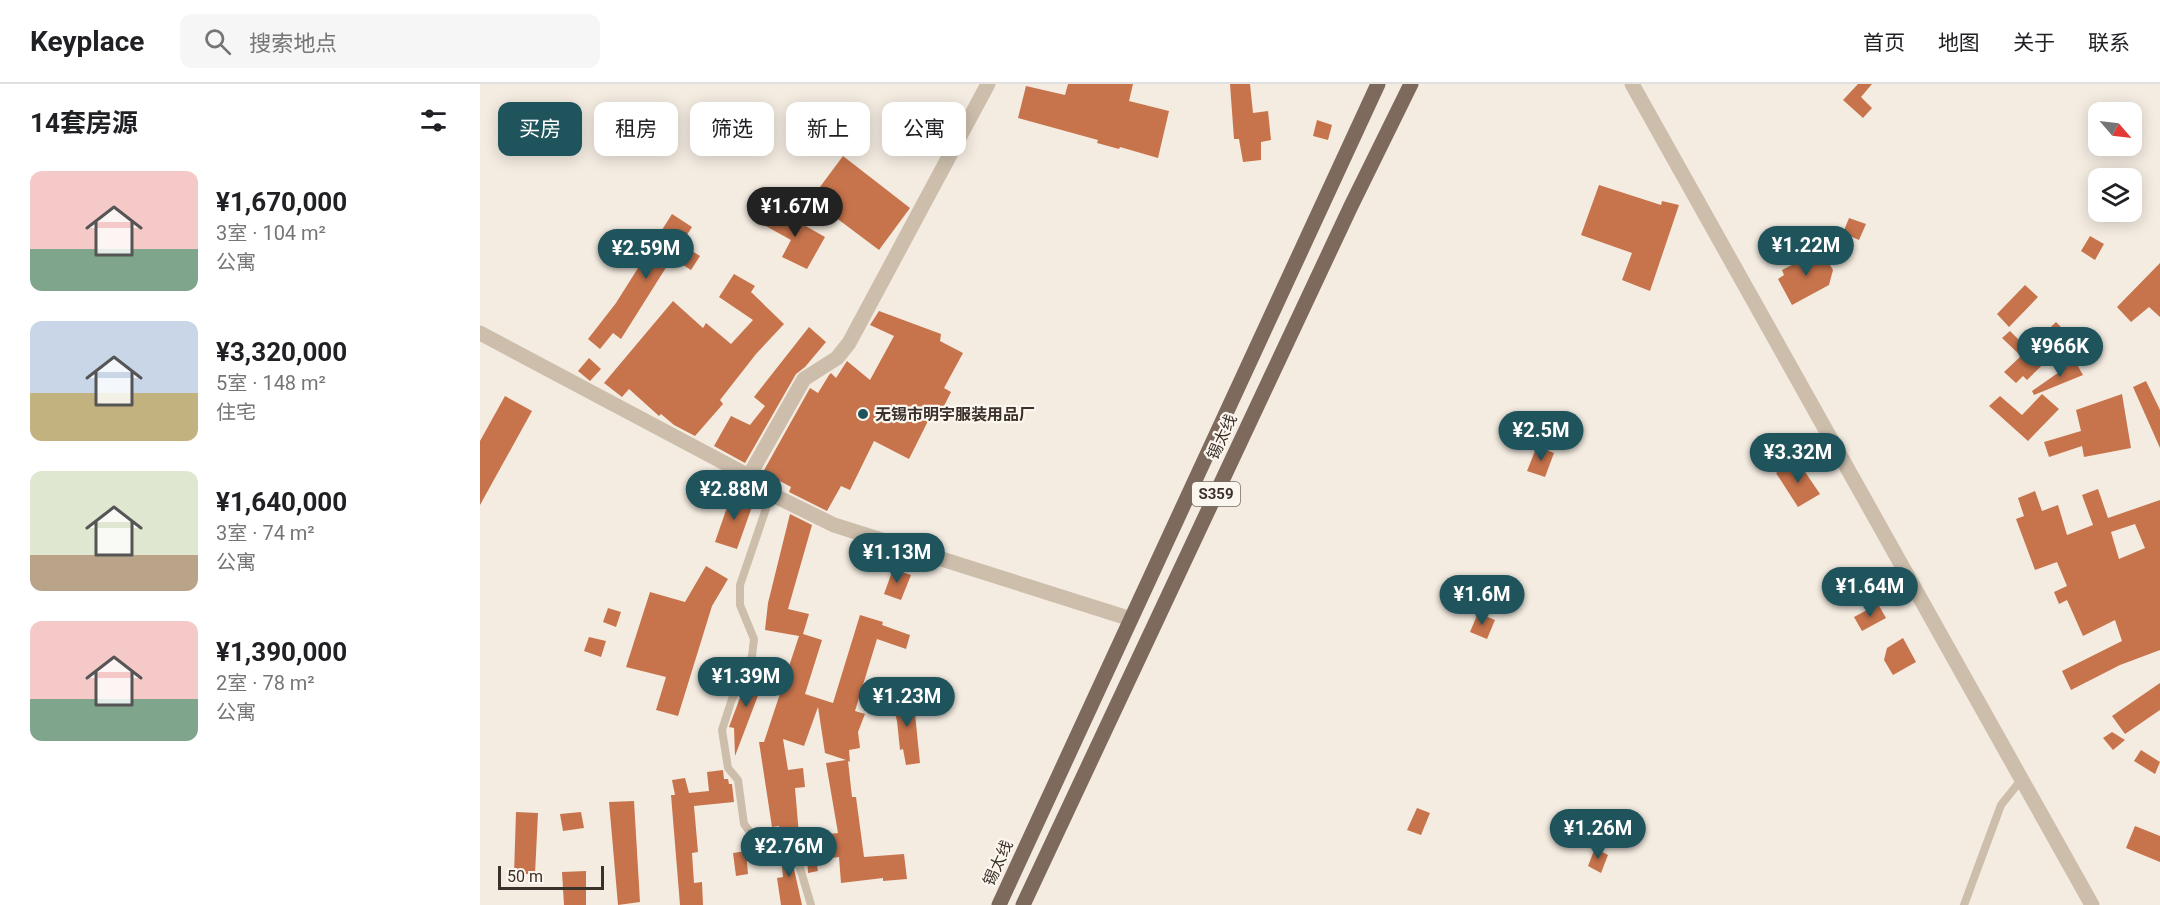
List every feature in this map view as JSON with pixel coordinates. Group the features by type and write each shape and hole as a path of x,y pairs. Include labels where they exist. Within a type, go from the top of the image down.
{"main road":[{"name":"锡太线","path":"999,905 1378,84"},
{"name":"锡太线","path":"1023,905 1351,206 1411,84"}],"street":[{"path":"749,476 804,379 837,358 849,343 988,84"},
{"path":"1632,84 2092,905"},
{"path":"480,333 749,476 771,494 834,525 1131,619"}],"lane":[{"path":"771,494 740,585 740,605 754,639 752,656 732,699 722,730 728,768 738,780 744,824 753,836 797,840 801,848 800,868 811,905"},
{"path":"1964,905 2001,805 2021,780"}],"building":[{"path":"1068,84 1133,84 1129,101 1169,111 1158,158 1097,143 1098,140 1018,118 1026,86 1065,95"},
{"path":"1230,84 1250,84 1253,113 1268,111 1271,140 1261,142 1261,160 1243,162 1239,139 1234,139"},
{"path":"1858,84 1872,84 1861,97 1872,108 1863,118 1843,100"},
{"path":"1317,120 1332,125 1328,140 1313,136"},
{"path":"843,156 910,208 879,250 811,199"},
{"path":"1599,185 1661,205 1662,201 1679,205 1650,291 1622,280 1632,253 1581,235"},
{"path":"772,207 825,237 807,269 782,257 791,240 764,225"},
{"path":"672,214 692,227 681,244 700,256 691,270 672,258 621,339 613,333 600,349 588,339 616,303"},
{"path":"1849,218 1866,224 1859,240 1843,233"},
{"path":"2090,236 2104,244 2095,260 2081,251"},
{"path":"1821,250 1833,270 1829,285 1792,305 1778,279 1784,275 1782,270"},
{"path":"2160,263 2160,317 2149,307 2131,322 2117,307"},
{"path":"734,274 755,286 751,292 784,324 756,354 720,400 723,404 695,436 674,425 661,414 659,416 629,389 622,397 604,383 673,301 703,328 706,323 731,344 753,320 719,297"},
{"path":"2025,285 2038,297 2009,327 1997,314"},
{"name":"无锡市明宇服装用品厂","path":"879,311 941,334 940,341 963,353 944,388 951,392 939,416 932,413 909,459 874,441 850,490 841,486 827,511 789,492 791,487 763,472 810,388 818,393 829,375 831,373 836,378 847,361 870,380 894,336 870,325"},
{"path":"2056,322 2071,337 2027,380 2023,376 2016,383 2004,372 2021,356 2002,338 2010,331 2028,349"},
{"path":"809,327 826,342 796,374 745,463 714,446 731,416 750,425 765,406 754,397"},
{"path":"589,358 601,369 590,381 578,371"},
{"path":"2075,361 2083,375 2034,395 2032,391"},
{"path":"2146,381 2160,410 2160,448 2133,387"},
{"path":"2042,394 2059,409 2028,441 1989,406 2000,396 2022,415"},
{"path":"2122,394 2131,448 2084,457 2082,446 2049,457 2044,442 2081,431 2076,410"},
{"path":"505,396 532,411 480,505 480,441"},
{"path":"1537,446 1554,453 1545,477 1527,471"},
{"path":"1797,460 1820,494 1798,507 1776,473"},
{"path":"2098,489 2108,518 2160,500 2160,650 2120,665 2071,690 2062,671 2122,641 2115,620 2083,636 2067,600 2059,604 2054,592 2067,586 2057,562 2035,570 2016,519 2024,516 2018,498 2035,491 2042,511 2058,505 2067,535 2093,525 2082,495","holes":["2135,524 2145,548 2119,559 2111,532"]},
{"path":"732,493 754,501 737,549 715,542"},
{"path":"790,514 812,525 788,609 809,614 803,634 822,640 805,694 833,703 860,615 883,622 882,625 910,635 906,649 877,639 855,711 865,714 858,732 860,748 849,750 850,762 848,761 852,797 856,797 864,857 904,854 907,879 883,881 883,878 841,883 839,857 816,860 818,871 808,873 807,848 802,837 838,833 826,763 846,760 825,753 818,707 804,746 783,739 788,770 803,768 805,787 795,788 799,835 780,832 779,826 772,827 759,742 764,742 799,636 765,630 768,603"},
{"path":"706,566 728,579 712,606 678,716 656,710 666,677 626,667 650,592 685,602"},
{"path":"893,569 911,575 901,600 884,594"},
{"path":"1878,604 1886,618 1862,631 1854,617"},
{"path":"608,608 621,612 616,627 603,622"},
{"path":"1478,613 1495,620 1487,639 1470,632"},
{"path":"589,637 606,641 601,657 584,651"},
{"path":"1903,638 1916,662 1893,675 1884,660 1887,648"},
{"path":"753,673 765,677 735,756 734,728 729,727 746,682 750,683"},
{"path":"2160,683 2160,710 2125,734 2112,716"},
{"path":"913,694 920,763 906,765 903,749 900,750 897,721 891,697"},
{"path":"2112,732 2125,740 2113,750 2103,738"},
{"path":"2141,750 2160,762 2155,774 2134,761"},
{"path":"723,770 724,779 728,779 729,784 732,784 734,802 694,806 698,852 692,853 694,883 702,882 703,905 680,905 671,795 675,795 672,780 685,778 689,793 709,791 707,772"},
{"path":"634,801 640,902 618,905 609,802"},
{"path":"1417,808 1430,813 1421,835 1407,830"},
{"path":"516,812 538,813 535,874 514,874"},
{"path":"581,812 584,828 563,831 560,814"},
{"path":"2135,826 2160,836 2160,862 2126,848"},
{"path":"780,845 793,846 795,849 794,869 802,905 781,905 777,878 783,877"},
{"path":"1595,848 1608,855 1601,873 1588,866"},
{"path":"746,851 748,874 736,876 733,853"},
{"path":"586,871 586,905 564,905 562,872"}],"place":[{"name":"无锡市明宇服装用品厂","path":"863,414"}]}
